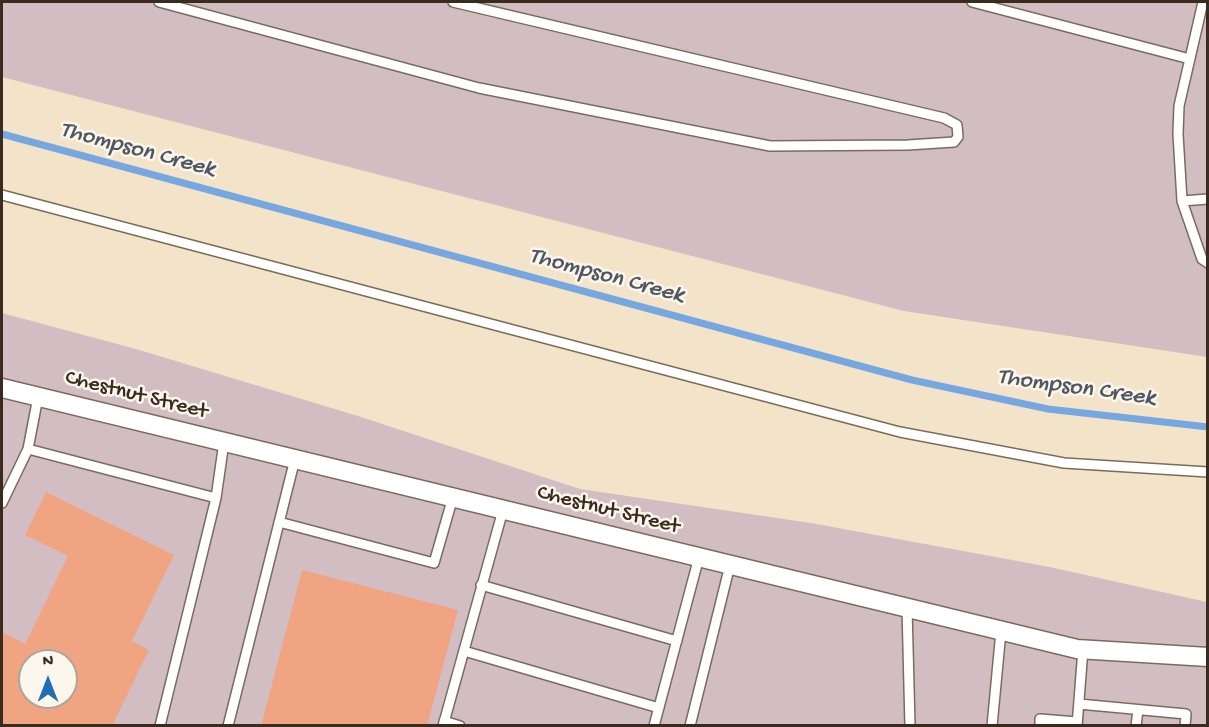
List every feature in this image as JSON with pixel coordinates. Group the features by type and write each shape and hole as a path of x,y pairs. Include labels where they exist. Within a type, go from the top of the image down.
{"street":[{"name":"Chestnut Street","path":"2,388 1001,631 1083,649 1208,657"}],"lane":[{"path":"159,2 479,88 770,146 908,145 954,142 958,137 957,125 944,118 453,2"},
{"path":"972,2 1190,59"},
{"path":"1203,2 1179,106 1178,134 1182,201 1202,260 1208,263"},
{"path":"2,195 900,432 1064,463 1208,472"},
{"path":"1182,201 1208,199"},
{"path":"2,503 28,449 38,396"},
{"path":"160,726 216,498 224,442"},
{"path":"28,449 216,498"},
{"path":"228,726 295,459"},
{"path":"279,522 434,563 453,497"},
{"path":"460,726 444,723 503,510"},
{"path":"654,726 699,557"},
{"path":"690,726 730,565"},
{"path":"481,585 677,641"},
{"path":"907,608 910,726"},
{"path":"992,726 1001,631"},
{"path":"1040,726 1040,720 1077,724 1083,649"},
{"path":"464,651 659,708"},
{"path":"1079,704 1186,714 1185,726"},
{"path":"1137,726 1138,710"}],"shaded area":[{"path":"2,2 1207,2 1207,357 904,311 2,77"},
{"path":"2,313 136,349 358,416 580,489 811,523 1050,567 1207,602 1207,725 2,725"}],"building":[{"path":"46,492 174,555 132,641 149,650 112,726 2,726 2,632 25,644 68,556 25,535"},
{"path":"302,570 458,610 427,726 261,726"}],"waterway":[{"name":"Thompson Creek","path":"2,134 912,380 1048,409 1208,427"}]}
